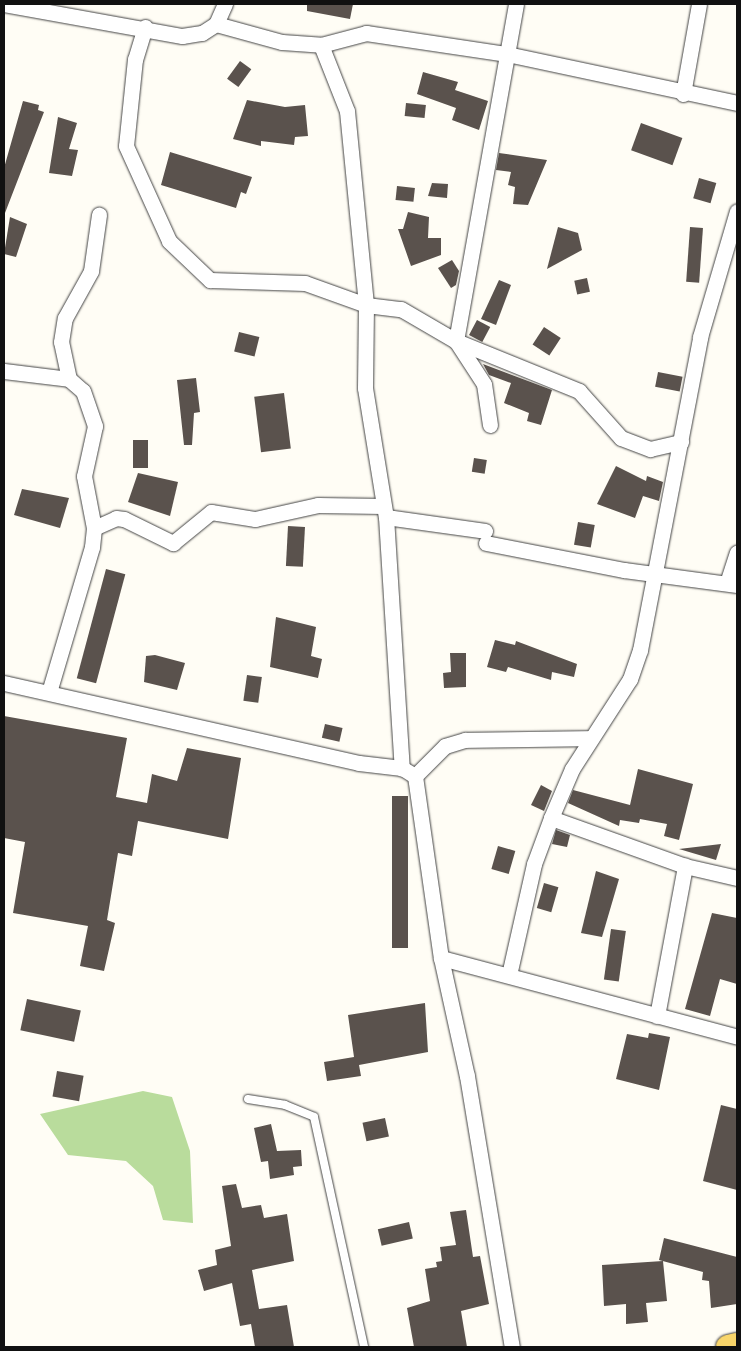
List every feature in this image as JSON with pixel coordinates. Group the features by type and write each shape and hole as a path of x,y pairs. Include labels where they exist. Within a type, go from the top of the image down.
{"main road":[{"path":"728,1347 737,1345"}],"street":[{"path":"4,4 145,27 182,36 202,33 216,24 225,4"},
{"path":"490,425 484,384 456,341 516,4"},
{"path":"683,94 699,4"},
{"path":"216,24 282,42 322,45 366,33 507,54 683,94 737,103"},
{"path":"145,27 135,59 126,146 169,241 210,280 305,282 366,305 401,309 456,341 580,391 621,438 650,449 681,442"},
{"path":"322,45 347,111 366,305 365,388 385,512 402,768"},
{"path":"509,975 534,864 550,818 572,768 630,680 640,650 652,574 681,442 700,337 737,211"},
{"path":"69,379 61,342 64,326 91,271 99,215"},
{"path":"4,371 69,379 83,391 95,426 84,476 94,528 49,692"},
{"path":"94,528 116,518 173,543 211,512 255,519 318,504 385,512 485,537 652,574 732,584 737,553"},
{"path":"4,684 49,692 360,763 402,768 415,776 442,958 467,1076 512,1347"},
{"path":"415,776 445,746 464,740 591,738"},
{"path":"550,818 685,866 737,878"},
{"path":"657,1016 685,866"},
{"path":"442,958 737,1037"}],"lane":[{"path":"248,1099 285,1105 314,1117 364,1347"}],"green space":[{"path":"143,1091 172,1097 190,1151 193,1223 163,1220 153,1186 126,1161 68,1155 40,1114"}],"building":[{"path":"307,4 353,4 350,19 307,11"},
{"path":"240,61 251,69 238,87 227,79"},
{"path":"423,72 458,82 455,90 488,101 479,130 452,120 456,108 417,94"},
{"path":"247,100 285,107 305,105 308,136 295,137 294,145 261,141 261,146 233,139"},
{"path":"23,101 39,105 38,110 44,112 5,213 4,168"},
{"path":"406,103 426,105 425,118 405,116"},
{"path":"58,117 77,123 69,149 78,150 72,176 49,173"},
{"path":"641,123 682,138 672,165 631,150"},
{"path":"170,152 252,177 246,194 241,192 236,208 161,185"},
{"path":"499,153 547,160 528,205 513,204 515,187 508,185 511,172 496,170"},
{"path":"699,178 716,183 711,203 693,198"},
{"path":"432,183 448,184 447,198 428,196"},
{"path":"397,186 415,188 413,202 396,200"},
{"path":"408,212 429,217 428,238 441,238 441,255 411,266 398,229 403,229"},
{"path":"10,217 27,224 16,257 4,254"},
{"path":"558,227 578,233 582,250 547,269"},
{"path":"690,227 703,228 699,283 686,282"},
{"path":"452,260 459,271 456,285 451,288 438,268"},
{"path":"587,278 590,292 577,294 574,281"},
{"path":"499,280 511,285 496,325 481,319"},
{"path":"477,320 490,327 482,342 469,335"},
{"path":"544,327 561,338 549,356 533,345"},
{"path":"239,332 259,337 255,356 234,351"},
{"path":"483,364 552,390 541,425 527,421 529,413 504,403 511,383 489,375"},
{"path":"658,372 683,377 680,391 655,387"},
{"path":"196,378 200,412 194,413 192,445 184,445 177,380"},
{"path":"284,393 291,449 261,452 254,397"},
{"path":"133,440 148,440 148,468 133,468"},
{"path":"474,458 487,460 485,474 472,472"},
{"path":"616,466 646,481 647,476 663,482 659,501 643,496 635,518 597,504"},
{"path":"138,473 178,482 170,516 128,502"},
{"path":"22,489 69,498 60,528 14,515"},
{"path":"578,522 595,525 591,548 574,545"},
{"path":"288,526 305,527 303,567 286,566"},
{"path":"106,569 125,574 96,683 77,678"},
{"path":"276,617 316,627 311,656 322,659 318,678 270,667"},
{"path":"495,640 515,645 516,641 577,664 574,677 552,672 551,680 508,667 506,672 487,667"},
{"path":"450,653 466,653 466,687 444,688 443,673 451,672"},
{"path":"155,655 185,663 177,690 144,682 146,656"},
{"path":"247,675 262,677 258,703 243,701"},
{"path":"4,716 127,738 116,797 147,803 152,774 177,781 187,748 241,758 228,839 138,821 132,856 118,853 107,920 115,923 104,971 80,966 88,926 13,913 25,842 4,838"},
{"path":"325,724 343,728 339,742 322,738"},
{"path":"638,769 693,784 679,840 664,836 667,824 640,819 639,823 620,820 619,826 568,803 573,790 630,805"},
{"path":"541,785 552,791 544,811 531,805"},
{"path":"392,796 408,796 408,948 392,948"},
{"path":"556,830 570,835 567,847 552,844"},
{"path":"721,844 716,860 679,849"},
{"path":"498,846 515,851 509,874 491,869"},
{"path":"596,871 619,879 602,937 581,933"},
{"path":"544,883 558,887 551,912 537,908"},
{"path":"712,913 737,918 737,984 720,979 710,1016 685,1009"},
{"path":"611,929 626,931 619,982 604,980"},
{"path":"27,999 81,1010 74,1042 20,1030"},
{"path":"425,1003 428,1052 359,1065 361,1076 327,1081 324,1062 354,1057 348,1015"},
{"path":"649,1033 670,1037 659,1090 616,1079 627,1034 648,1038"},
{"path":"57,1071 84,1076 79,1101 52,1097"},
{"path":"721,1105 737,1109 737,1190 703,1181"},
{"path":"385,1118 389,1137 366,1141 363,1123"},
{"path":"271,1124 277,1151 301,1150 302,1166 293,1167 294,1175 270,1179 268,1161 261,1162 254,1128"},
{"path":"236,1184 242,1208 261,1205 264,1218 287,1214 294,1261 252,1270 259,1309 287,1305 294,1347 255,1347 251,1324 240,1326 232,1283 204,1291 198,1270 217,1265 215,1250 231,1246 222,1186"},
{"path":"466,1210 473,1257 480,1256 489,1304 461,1311 467,1347 414,1347 407,1308 430,1301 425,1269 437,1267 436,1262 442,1261 440,1247 456,1245 450,1212"},
{"path":"409,1222 413,1239 382,1246 378,1229"},
{"path":"664,1238 737,1257 737,1304 711,1308 709,1281 702,1280 703,1272 659,1260"},
{"path":"663,1261 667,1301 646,1303 648,1322 626,1324 626,1304 604,1306 602,1265"}]}
